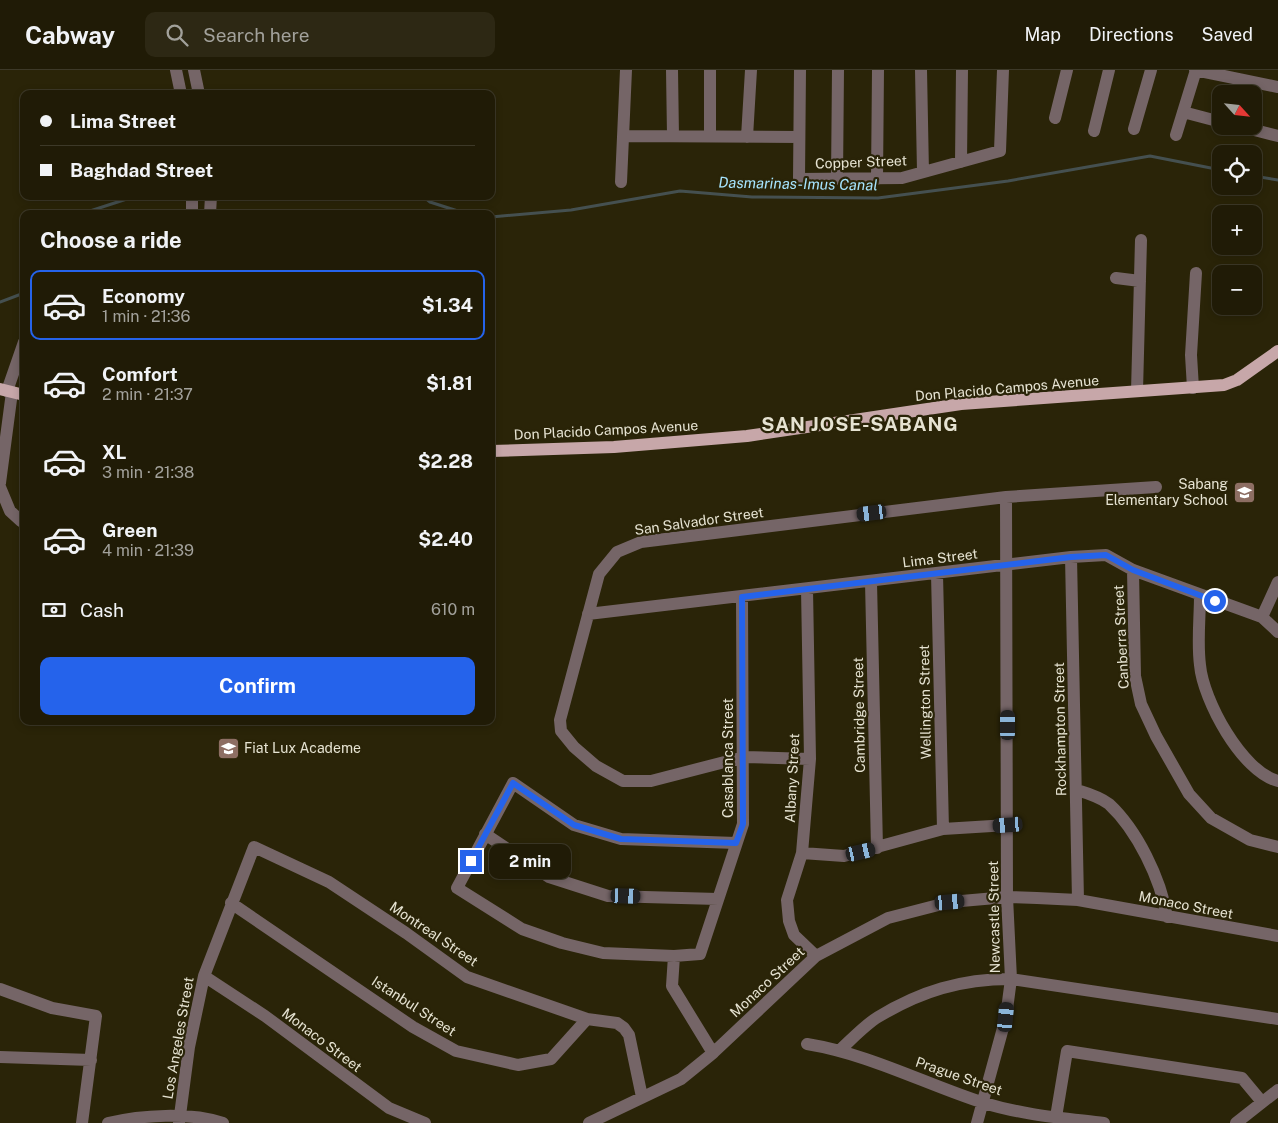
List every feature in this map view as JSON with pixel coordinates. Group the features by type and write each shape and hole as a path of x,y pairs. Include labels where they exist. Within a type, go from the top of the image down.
{"main road":[{"name":"Don Placido Campos Avenue","path":"495,451 614,447 747,436 961,404 1224,386 1238,380 1278,351"}],"street":[{"path":"176,70 180,90"},
{"path":"194,70 197,90"},
{"path":"620,182 626,70"},
{"path":"672,70 673,136"},
{"path":"710,70 710,136"},
{"path":"747,137 751,70"},
{"name":"Copper Street","path":"800,70 799,179 902,178 1000,151 1003,70"},
{"path":"838,70 838,179"},
{"path":"877,179 878,70"},
{"path":"922,70 923,172"},
{"path":"961,162 962,70"},
{"path":"1055,118 1067,70"},
{"path":"1094,131 1109,70"},
{"path":"1134,129 1151,70"},
{"path":"1176,135 1195,70 1278,88"},
{"path":"1183,112 1212,120"},
{"path":"1262,132 1278,136"},
{"path":"623,136 799,137"},
{"path":"1137,391 1141,240"},
{"path":"1193,388 1191,355 1196,273"},
{"path":"1116,278 1140,281"},
{"path":"20,357 11,391 0,489 10,511 20,520"},
{"name":"San Salvador Street","path":"810,759 744,757 651,781 623,781 596,766 574,747 562,732 560,720 599,574 617,552 641,542 1006,497 1156,487"},
{"name":"Newcastle Street","path":"977,1123 1006,1017 1010,979 1007,897 1006,497"},
{"name":"Lima Street","path":"588,614 807,590 1071,557 1106,555 1133,570 1262,616 1278,632"},
{"name":"Rockhampton Street","path":"1071,557 1078,900"},
{"name":"Canberra Street","path":"1133,570 1135,676 1141,704 1156,736 1189,794 1212,818 1250,840 1278,847"},
{"name":"Wellington Street","path":"937,574 943,829"},
{"name":"Cambridge Street","path":"872,582 877,848"},
{"path":"1262,616 1278,582"},
{"name":"Albany Street","path":"807,590 810,759 802,853 787,900 789,921 794,935 816,956"},
{"path":"1200,595 1200,666 1206,692 1243,758 1261,774 1278,781"},
{"name":"Casablanca Street","path":"485,834 457,888 522,929 562,943 603,953 674,956 700,954 743,824 742,597"},
{"path":"718,899 608,896 549,877 485,834 513,783 574,825 621,839 736,843"},
{"path":"1077,790 1108,804 1134,837 1157,876 1164,894 1167,917"},
{"path":"802,853 844,856 943,829 1008,825"},
{"name":"Los Angeles Street","path":"180,1120 189,1047 204,976 254,848"},
{"name":"Montreal Street","path":"254,848 329,882 406,933 467,977 588,1019 617,1023 624,1028 628,1036 642,1098"},
{"name":"Monaco Street","path":"589,1123 681,1079 713,1053 816,956 888,918 950,902 1007,897 1078,900 1278,936"},
{"name":"Istanbul Street","path":"231,903 413,1027 456,1051 518,1065 551,1058 588,1019"},
{"path":"674,956 672,986 713,1053"},
{"name":"Monaco Street","path":"204,976 265,1016 389,1108 425,1123"},
{"path":"840,1050 877,1018 936,988 982,979 1010,979 1278,1018"},
{"path":"0,989 52,1008 96,1016 82,1123"},
{"name":"Prague Street","path":"807,1044 840,1050 984,1102 1020,1112 1104,1123"},
{"path":"1056,1117 1066,1051 1242,1078 1262,1102"},
{"path":"0,1057 91,1060"},
{"path":"1236,1123 1278,1090"},
{"path":"108,1123 148,1116 223,1123"}],"waterway":[{"name":"Dasmarinas-Imus Canal","path":"495,217 571,210 680,191 752,197 878,198 1008,181 1150,156 1212,168"},
{"name":"Dasmarinas-Imus Canal","path":"1262,177 1278,180"},
{"name":"Dasmarinas-Imus Canal","path":"93,210 124,200"},
{"name":"Dasmarinas-Imus Canal","path":"428,200 455,210"},
{"name":"Dasmarinas-Imus Canal","path":"0,302 20,294"}],"place":[{"name":"Sabang Elementary School","path":"1244,492"},
{"name":"Fiat Lux Academe","path":"228,748"}],"district":[{"name":"SAN JOSE-SABANG","path":"860,424"}],"route":[{"path":"471,861 513,783 574,825 621,839 736,843 743,824 742,597 1071,557 1106,555 1133,570 1215,601"}]}
